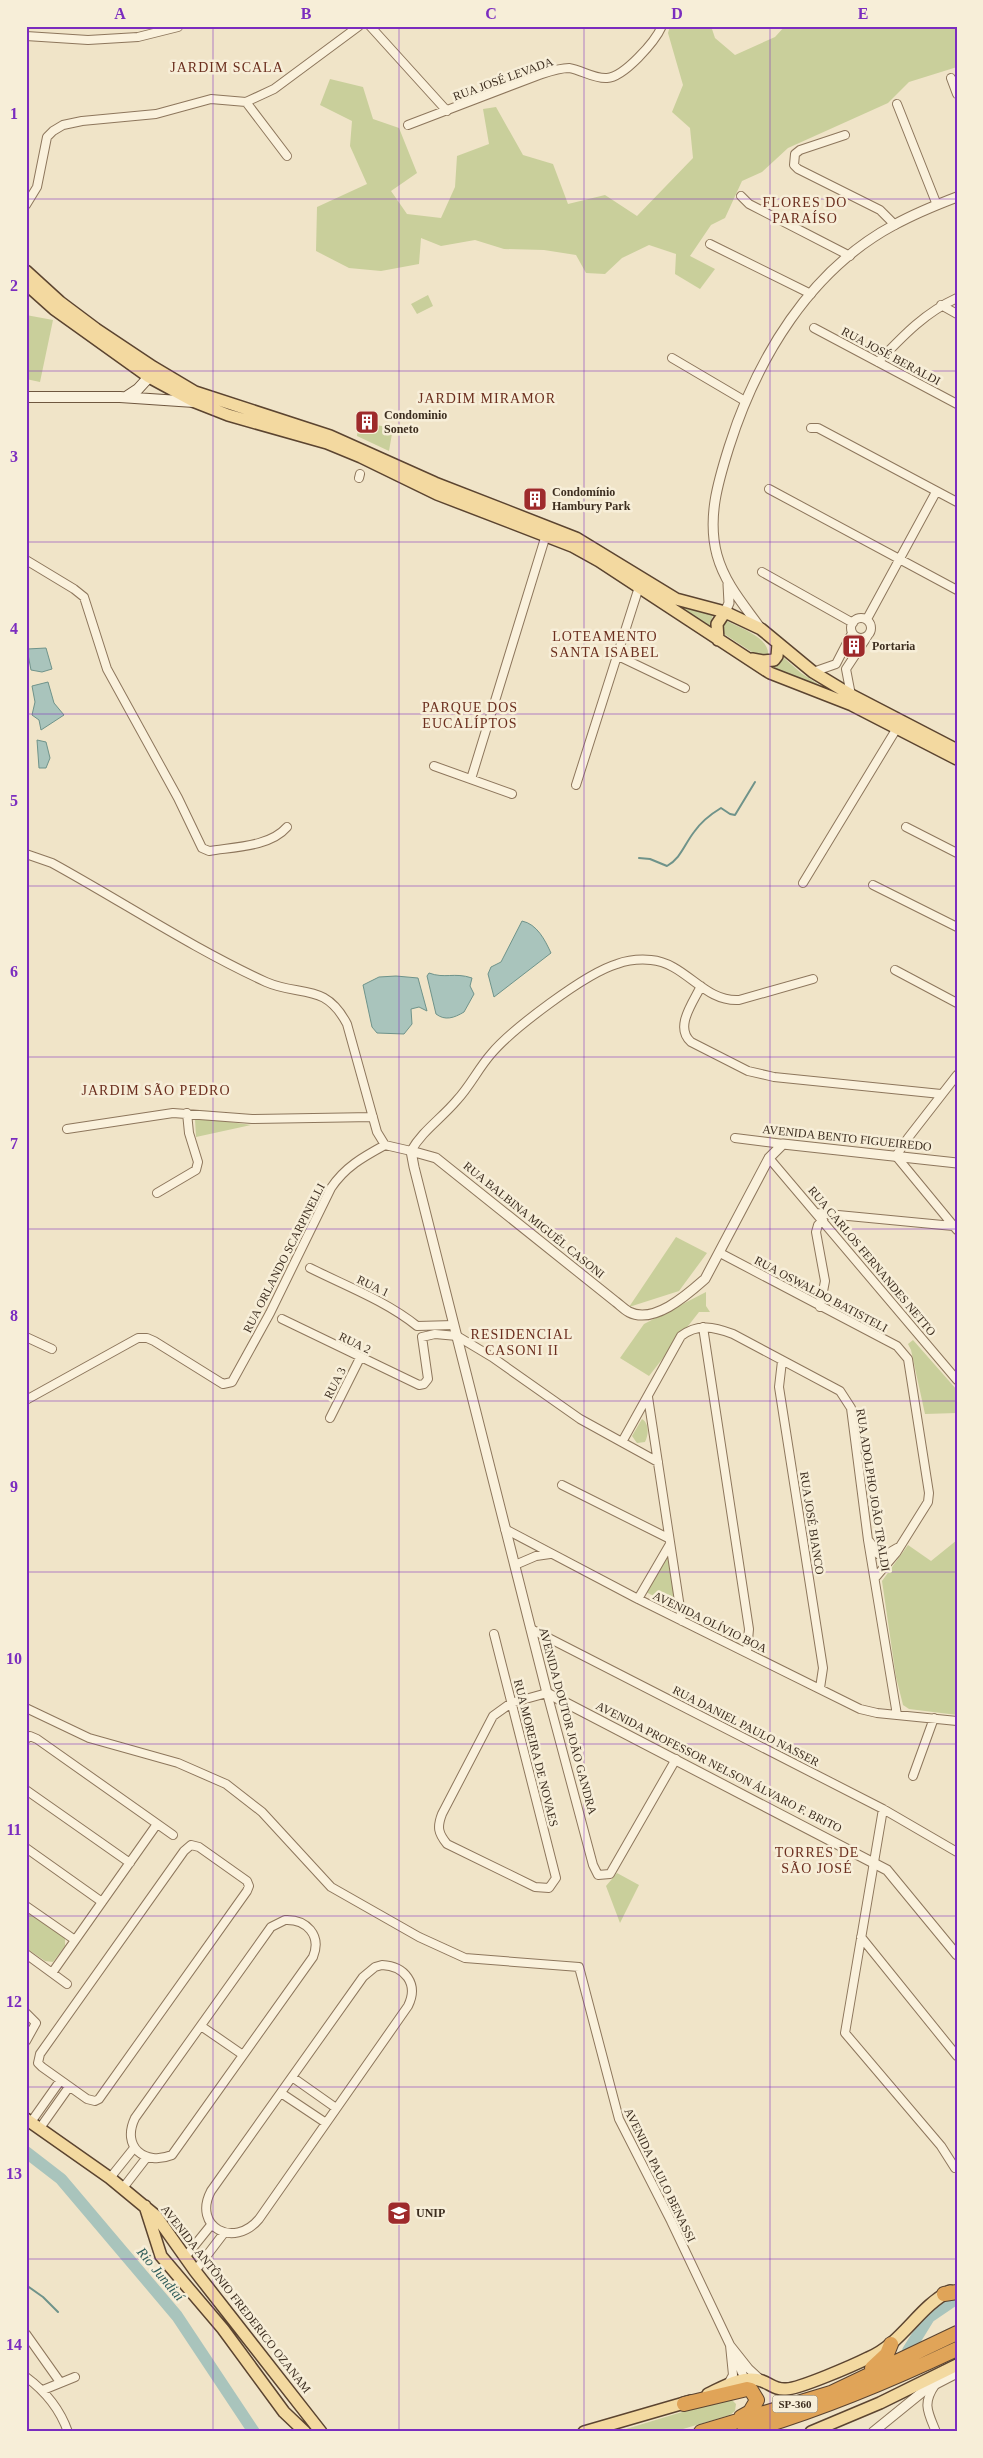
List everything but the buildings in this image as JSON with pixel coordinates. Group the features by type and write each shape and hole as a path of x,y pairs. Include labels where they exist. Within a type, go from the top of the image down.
{"highway":[{"name":"SP-360","path":"701,2432 831,2393 957,2333"},
{"path":"831,2393 875,2366 887,2354 891,2344"},
{"name":"SP-360","path":"744,2432 799,2416 884,2383 957,2348"},
{"path":"684,2404 746,2384 755,2395 755,2406 738,2419 715,2428"}],"main road":[{"path":"26,271 60,302 96,329 195,397 228,415 328,444 361,457 437,494 546,535 599,561 718,640 783,679 852,705 957,759"},
{"path":"26,284 54,309 145,381 358,447 435,483 576,538 676,599 725,612 762,629 813,672 851,695 957,750"},
{"path":"126,397 145,381"},
{"path":"145,381 149,399"},
{"path":"26,397 126,397 149,399 195,397"},
{"path":"718,640 717,624 725,612"},
{"path":"748,658 763,662 774,660 777,656 778,644"},
{"name":"AVENIDA ANTÔNIO FREDERICO OZANAM","path":"32,2123 110,2178 156,2216 195,2271 321,2432"},
{"path":"145,2206 152,2232 164,2260 223,2329 284,2412 305,2432"},
{"path":"164,2260 168,2250 183,2253"},
{"path":"584,2432 684,2404 726,2386 762,2380 773,2388 788,2389 869,2358 891,2344 925,2308 953,2291"},
{"path":"811,2432 880,2403 957,2365"},
{"path":"284,2412 295,2413 298,2407 297,2401"}],"street":[{"path":"26,205 37,188 47,137 53,130 63,125 82,121 156,114 212,99 246,102 274,88 359,26"},
{"path":"370,26 447,111 408,125"},
{"name":"RUA JOSÉ LEVADA","path":"447,111 539,75 560,69 578,70 599,77 616,76 654,40 662,26"},
{"path":"26,36 88,40 138,38 178,27"},
{"path":"951,78 957,94"},
{"path":"246,102 287,156"},
{"path":"897,104 937,205"},
{"path":"845,135 800,150 795,154 794,165 798,169 880,210 895,225"},
{"path":"741,196 749,204 850,256"},
{"path":"762,629 728,584 717,555 713,531 713,507 723,467 757,373 779,335 812,294 850,256 895,225 957,197"},
{"path":"710,244 812,294"},
{"path":"878,362 921,318 957,298"},
{"path":"941,306 957,314"},
{"name":"RUA JOSÉ BERALDI","path":"814,328 957,404"},
{"path":"672,358 746,401"},
{"path":"811,428 818,428 957,502"},
{"path":"769,490 957,590"},
{"path":"866,619 936,492"},
{"path":"471,779 546,535"},
{"path":"26,560 84,597 107,669 178,798 202,848 209,851 267,840 281,835 287,828"},
{"path":"762,572 853,622"},
{"path":"725,612 729,603 728,584"},
{"path":"576,785 639,587"},
{"path":"853,622 859,618 866,619"},
{"path":"851,695 846,669 871,628 866,619"},
{"path":"813,672 836,664 852,633 853,622"},
{"path":"852,633 857,637 867,637"},
{"path":"618,656 685,688"},
{"path":"836,664 846,669"},
{"path":"803,882 897,728"},
{"path":"434,766 512,794"},
{"path":"906,827 957,853"},
{"path":"26,854 52,863 268,983 302,990 330,1001 341,1013 347,1024 377,1132 385,1145 411,1151 418,1138 444,1116 466,1090 490,1055 506,1038 597,972 617,964 651,960 666,962 681,970 701,986 726,1000 739,1000 813,979"},
{"path":"873,885 957,927"},
{"path":"895,970 957,1002"},
{"path":"701,986 685,1021 682,1030 684,1036 690,1042 748,1071 774,1077 941,1094"},
{"path":"955,1228 896,1156 941,1094 953,1086 957,1075"},
{"path":"67,1129 173,1113 252,1119 373,1117"},
{"path":"157,1193 196,1170 198,1162 189,1133 187,1113"},
{"name":"AVENIDA BENTO FIGUEIREDO","path":"735,1138 957,1163"},
{"path":"720,1253 769,1158 783,1144"},
{"name":"RUA ORLANDO SCARPINELLI","path":"26,1400 138,1338 154,1341 223,1384 232,1382 270,1313 331,1188 340,1174 351,1164 385,1145"},
{"name":"RUA BALBINA MIGUÉL CASONI","path":"411,1151 436,1158 629,1312 648,1314 665,1308 690,1292 706,1279 720,1253"},
{"name":"AVENIDA DOUTOR JOÃO GANDRA","path":"411,1151 530,1629 593,1864 598,1875 606,1876 610,1874 676,1759"},
{"name":"RUA CARLOS FERNANDES NETTO","path":"769,1158 957,1380"},
{"path":"817,1213 955,1228"},
{"path":"820,1307 825,1281 816,1232 818,1225 823,1220"},
{"name":"RUA OSWALDO BATISTELI","path":"720,1253 897,1346 908,1359 929,1493 925,1510 900,1545"},
{"name":"RUA 1","path":"310,1268 392,1308 422,1331"},
{"name":"RUA 2","path":"282,1319 419,1385 424,1384 428,1379 422,1331"},
{"path":"422,1331 454,1325"},
{"path":"622,1442 681,1336 690,1329 703,1327 749,1629 747,1652"},
{"name":"RUA ADOLPHO JOÃO TRALDI","path":"703,1327 715,1328 733,1334 840,1391 851,1408 868,1540 876,1578 897,1715"},
{"path":"422,1331 457,1336 580,1419 658,1462"},
{"path":"26,1336 52,1349"},
{"name":"RUA 3","path":"330,1418 360,1358"},
{"name":"RUA JOSÉ BIANCO","path":"782,1361 779,1387 823,1668 820,1688"},
{"path":"648,1397 682,1621"},
{"path":"562,1485 669,1541"},
{"name":"AVENIDA OLÍVIO BOA","path":"505,1529 638,1599 860,1708 897,1715 957,1721"},
{"path":"868,1540 878,1554 885,1555 900,1545"},
{"path":"638,1599 669,1541"},
{"path":"876,1578 900,1545"},
{"path":"515,1565 536,1556 550,1554"},
{"name":"RUA DANIEL PAULO NASSER","path":"530,1629 883,1809 957,1852"},
{"name":"RUA MOREIRA DE NOVAES","path":"494,1634 512,1703 556,1878 549,1888 535,1887 447,1844 439,1834 438,1823 442,1814 493,1716 500,1709 512,1703"},
{"path":"512,1703 547,1693"},
{"name":"AVENIDA PROFESSOR NELSON ÁLVARO F. BRITO","path":"547,1693 887,1870 957,1955"},
{"name":"AVENIDA PAULO BENASSI","path":"26,1708 89,1738 178,1764 226,1784 262,1812 331,1887 418,1937 465,1958 579,1967 619,2119 671,2221 730,2345 732,2375 726,2386"},
{"path":"913,1776 934,1718"},
{"path":"26,1739 30,1736 37,1739 172,1835"},
{"path":"26,1790 130,1862"},
{"path":"883,1809 845,2033 941,2146 955,2168"},
{"path":"52,1973 157,1824"},
{"path":"191,1845 199,1847 247,1881 249,1886 247,1890 99,2099 91,2101 69,2087 38,2063 40,2054 184,1851 191,1845"},
{"path":"26,1848 102,1902"},
{"name":"RUA DANIEL PAULO NASSER","path":"948,1848 957,1856"},
{"path":"26,1906 75,1940"},
{"path":"284,1920 300,1921 312,1931 316,1943 313,1957 243,2055 172,2155 163,2159 148,2157 134,2148 131,2132 135,2118 271,1927 284,1920"},
{"path":"861,1937 957,2056"},
{"path":"26,1954 68,1984"},
{"path":"382,1965 396,1967 403,1972 412,1984 412,1999 251,2228 242,2233 224,2233 212,2225 207,2217 206,2208 211,2191 281,2092 368,1971 382,1965"},
{"path":"26,2013 36,2023 34,2030 26,2041"},
{"path":"201,2026 243,2055"},
{"path":"292,2077 336,2108"},
{"path":"32,2123 60,2080"},
{"path":"32,2123 69,2087"},
{"path":"281,2092 326,2123"},
{"path":"110,2178 134,2148"},
{"path":"123,2188 148,2157"},
{"path":"183,2253 197,2242 212,2225"},
{"path":"195,2271 224,2233"},
{"path":"197,2242 209,2255"},
{"path":"26,2334 60,2382"},
{"path":"730,2345 749,2369 762,2380"},
{"path":"730,2345 746,2384"},
{"path":"873,2432 918,2395 957,2373"},
{"path":"26,2376 43,2390 57,2409 68,2432"},
{"path":"43,2390 75,2377"},
{"path":"935,2385 927,2399 926,2406 936,2432"}],"green space":[{"path":"670,26 711,26 715,38 735,55 775,37 785,26 957,26 957,67 909,82 888,103 788,148 762,172 742,181 725,218 711,225 690,256 715,269 700,289 675,274 676,254 649,245 622,258 605,274 586,273 576,255 544,250 504,249 475,240 441,246 421,238 419,264 381,271 349,268 316,251 317,207 367,184 350,146 352,121 320,105 330,79 363,87 373,119 399,128 417,173 391,191 407,214 441,218 455,187 457,156 489,144 483,109 496,107 523,155 553,164 568,204 605,195 637,216 693,158 690,128 672,112 683,85 668,33"},
{"path":"428,295 433,306 417,314 411,304"},
{"path":"26,315 53,320 40,382 26,379"},
{"path":"359,422 393,428 389,451 357,436"},
{"path":"673,603 713,615 709,628"},
{"path":"727,621 754,634 760,639 768,650 768,656 758,656 721,632 723,625"},
{"path":"783,657 801,673 824,688 772,669"},
{"path":"201,1118 251,1125 196,1137 195,1119"},
{"path":"676,1237 707,1253 679,1291 629,1307"},
{"path":"706,1292 706,1306 710,1312 699,1312 649,1376 620,1358 644,1324"},
{"path":"913,1340 957,1390 957,1413 925,1414 908,1344"},
{"path":"642,1419 648,1429 647,1436 645,1442 637,1443 632,1436"},
{"path":"957,1540 957,1715 909,1709 903,1705 896,1677 882,1581 908,1545 931,1561"},
{"path":"669,1555 675,1607 646,1592"},
{"path":"617,1873 639,1885 620,1923 606,1886"},
{"path":"26,1909 65,1938 65,1946 53,1962 45,1961 26,1948"},
{"path":"725,2399 732,2400 736,2404 735,2411 730,2415 673,2432 616,2432"}],"water":[{"path":"46,648 52,669 42,672 31,670 27,649"},
{"path":"48,682 54,703 64,715 41,730 39,720 32,715 35,702 32,686"},
{"path":"37,740 46,742 50,758 46,768 39,768"},
{"path":"522,921 536,929 551,953 494,997 488,974 491,967 501,962"},
{"path":"429,973 472,978 470,986 474,994 464,1012 450,1018 436,1014 427,976"},
{"path":"379,977 418,978 427,1011 419,1007 411,1009 412,1024 404,1034 377,1033 372,1027 363,985"}],"waterway":[{"path":"639,858 650,859 667,866 672,863 697,828 710,816 721,808 735,815 755,782"},
{"name":"Rio Jundiaí","path":"26,2152 61,2179 177,2316 254,2432"},
{"path":"26,2285 43,2297 58,2312"},
{"path":"908,2351 929,2317 957,2298"}],"place":[{"name":"Condominio Soneto","path":"367,422"},
{"name":"Condomínio Hambury Park","path":"535,499"},
{"name":"Portaria","path":"854,646"},
{"name":"UNIP","path":"399,2213"}],"district":[{"name":"JARDIM SCALA","path":"227,67"},
{"name":"FLORES DO PARAÍSO","path":"805,210"},
{"name":"JARDIM MIRAMOR","path":"487,398"},
{"name":"LOTEAMENTO SANTA ISABEL","path":"605,644"},
{"name":"PARQUE DOS EUCALÍPTOS","path":"470,716"},
{"name":"JARDIM SÃO PEDRO","path":"156,1090"},
{"name":"RESIDENCIAL CASONI II","path":"522,1342"},
{"name":"TORRES DE SÃO JOSÉ","path":"817,1860"}]}
